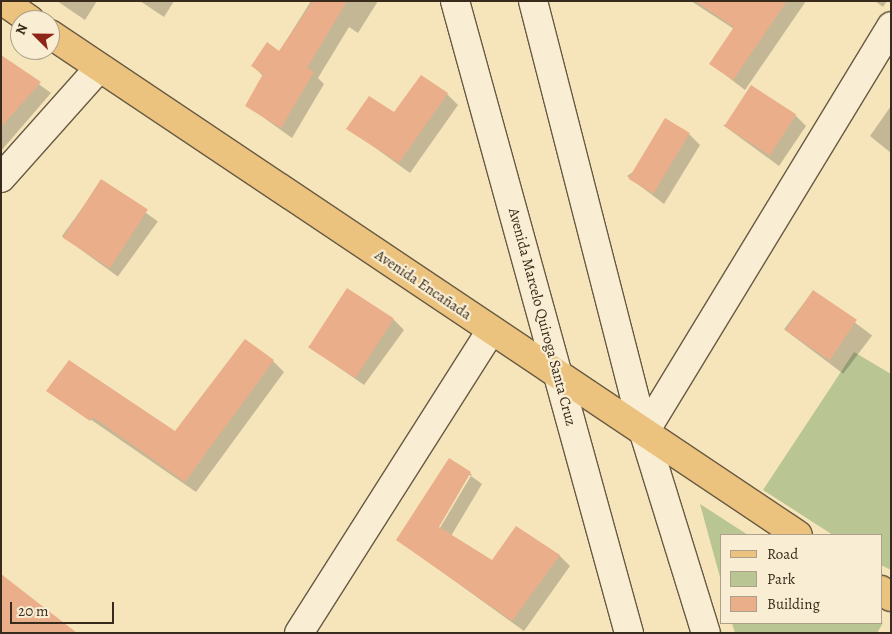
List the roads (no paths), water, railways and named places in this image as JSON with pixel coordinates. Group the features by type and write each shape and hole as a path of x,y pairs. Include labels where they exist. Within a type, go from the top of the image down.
{"main road":[{"path":"3,1 16,10"},
{"name":"Avenida Encañada","path":"60,41 490,330 559,379 796,534"}],"street":[{"name":"Avenida Marcelo Quiroga Santa Cruz","path":"455,1 629,633"},
{"path":"533,1 644,433 706,633"},
{"path":"644,433 891,26"},
{"path":"1,178 99,68"},
{"path":"299,633 490,330"}]}
